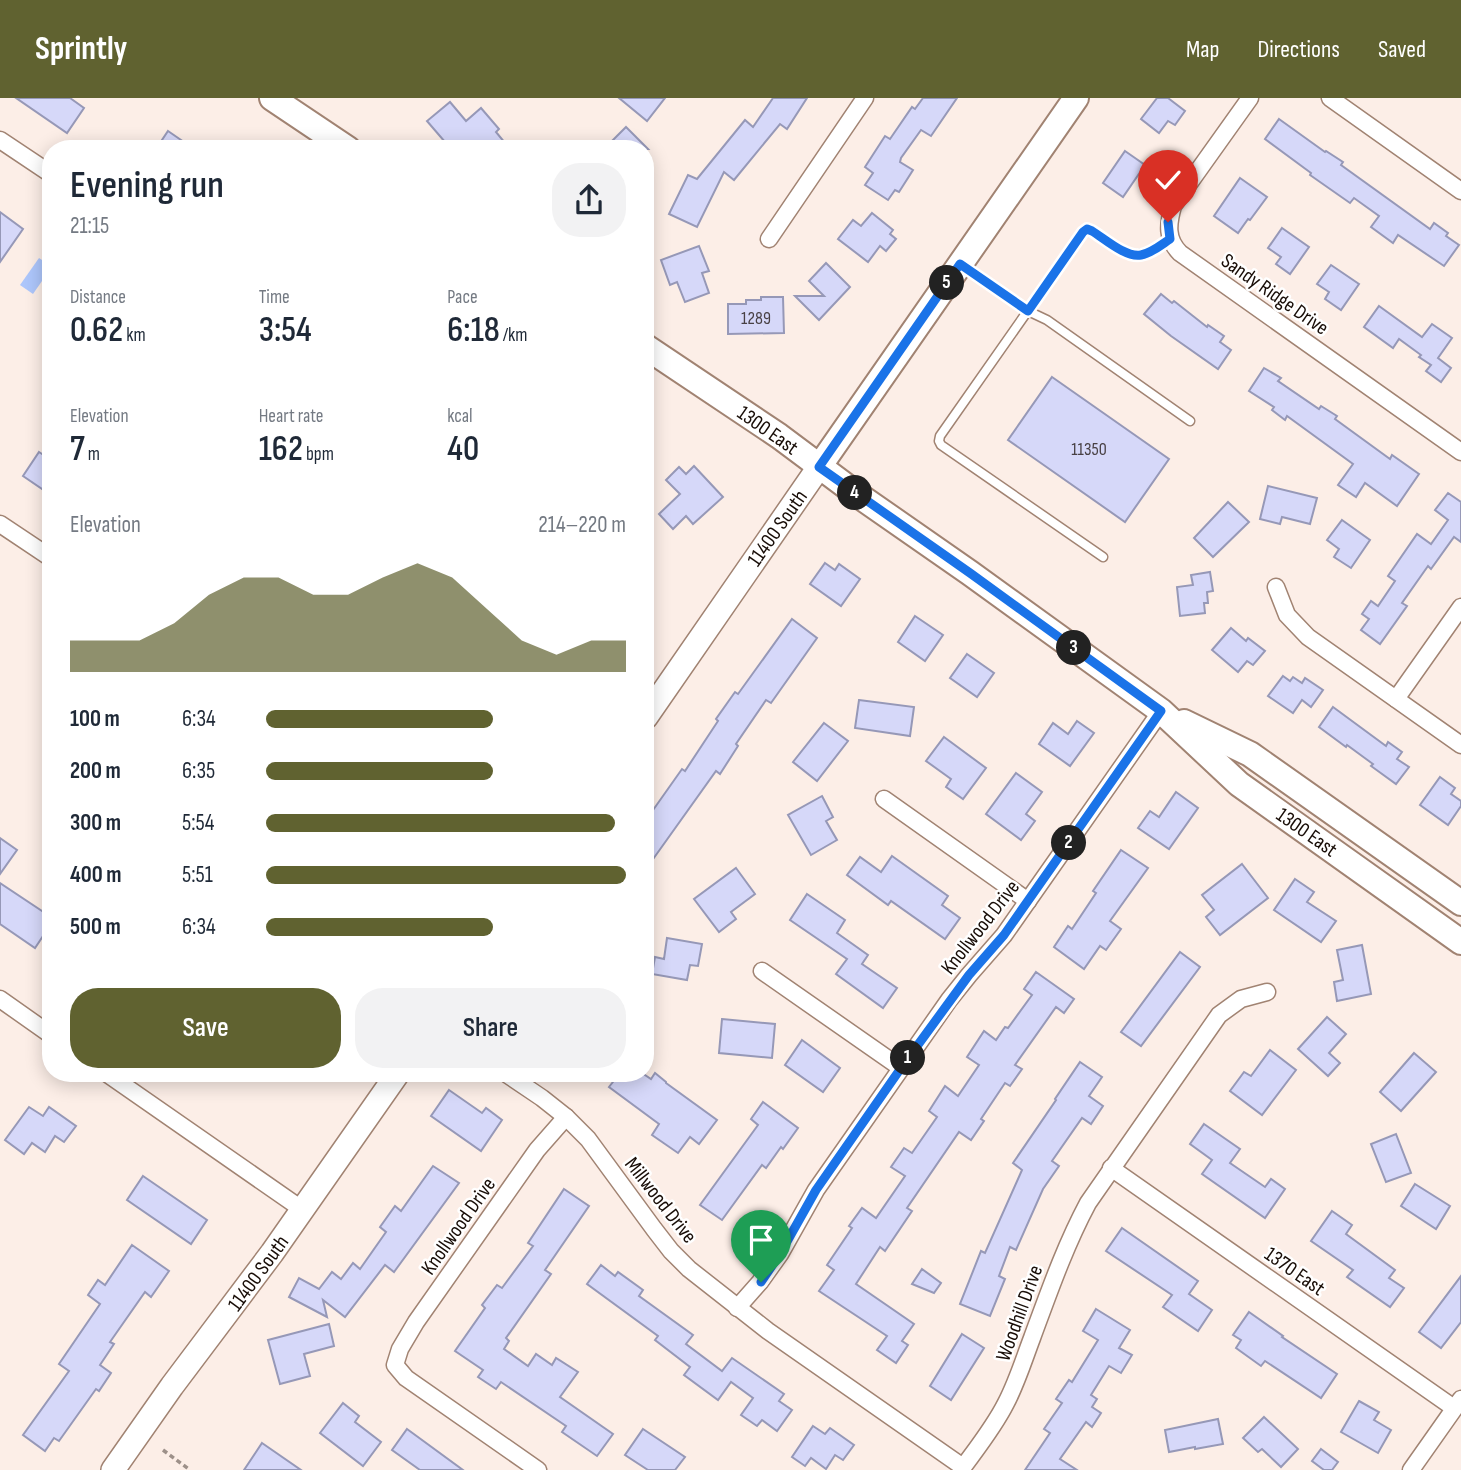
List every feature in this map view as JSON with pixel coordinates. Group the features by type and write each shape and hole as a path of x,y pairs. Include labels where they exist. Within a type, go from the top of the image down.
{"main road":[{"path":"272,98 335,140"},
{"name":"11400 South","path":"654,705 1076,98"},
{"name":"1300 East","path":"654,352 779,436 1161,711 1239,784 1461,942"},
{"name":"1300 East","path":"1161,711 1250,754 1461,903"},
{"name":"11400 South","path":"113,1470 172,1386 232,1309 392,1082"}],"street":[{"path":"769,239 865,98"},
{"path":"1170,239 1168,222 1173,206 1250,98"},
{"path":"1330,98 1461,191"},
{"path":"0,140 42,168"},
{"name":"Sandy Ridge Drive","path":"1170,239 1180,253 1461,452"},
{"path":"0,524 42,552"},
{"path":"1276,587 1287,615 1308,637 1461,745"},
{"path":"1396,699 1461,607"},
{"name":"Knollwood Drive","path":"737,1308 761,1282 816,1190 949,1000 1004,935 1161,711"},
{"path":"884,799 1028,901"},
{"path":"762,971 901,1068"},
{"name":"Woodhill Drive","path":"962,1469 1006,1403 1074,1229 1088,1203 1219,1015 1241,999 1267,992"},
{"path":"0,999 42,1029"},
{"path":"119,1082 303,1210"},
{"name":"Millwood Drive","path":"518,1082 566,1117 588,1139 671,1251 689,1269 737,1308 962,1469"},
{"name":"Knollwood Drive","path":"538,1470 406,1378 395,1365 400,1349 416,1322 537,1150 566,1117"},
{"name":"1370 East","path":"1111,1168 1458,1404"},
{"path":"1410,1470 1458,1404"}],"lane":[{"path":"1103,557 940,445 940,436 1083,232 1087,229 1092,231 1128,255 1139,256 1170,239"},
{"path":"960,264 1028,311 1047,320 1190,421"}],"path":[{"path":"163,1450 190,1470"}],"water":[{"path":"39,258 42,260 42,281 33,294 20,285"}],"building":[{"path":"16,98 70,98 84,108 67,133"},
{"path":"619,98 665,98 647,121"},
{"path":"773,98 807,98 787,129 780,124 734,180 724,172 697,227 669,214 688,175 697,179 745,120 753,127"},
{"path":"923,98 957,98 931,136 921,130 901,158 900,162 913,170 899,192 895,190 888,200 865,185 873,173 865,167 885,136 890,139 912,107 915,109"},
{"path":"1157,98 1168,98 1185,111 1175,125 1168,121 1159,133 1141,119"},
{"path":"450,102 466,121 481,108 499,129 496,132 503,140 443,140 427,121"},
{"path":"1279,119 1343,162 1341,165 1430,229 1434,223 1448,233 1446,236 1459,245 1444,266 1398,235 1393,243 1371,227 1379,216 1354,198 1350,203 1265,139"},
{"path":"626,127 639,140 613,140"},
{"path":"168,131 181,140 162,140"},
{"path":"1125,151 1145,165 1123,197 1103,183"},
{"path":"1240,178 1267,197 1238,233 1214,216"},
{"path":"0,212 23,229 0,262"},
{"path":"872,213 893,230 890,234 896,239 886,251 880,246 868,262 838,239 853,220 861,226"},
{"path":"1282,228 1309,247 1290,274 1276,264 1281,257 1268,248"},
{"path":"699,246 709,271 702,273 709,293 685,302 677,282 670,285 661,260"},
{"path":"826,263 850,287 819,320 795,296 824,296 809,281"},
{"path":"1331,265 1359,284 1341,310 1325,299 1329,292 1317,284"},
{"path":"1161,294 1224,336 1220,342 1231,350 1218,369 1144,314"},
{"path":"761,297 783,297 784,333 728,334 728,304 746,304 746,300 761,300"},
{"path":"1379,306 1422,337 1432,324 1452,338 1438,358 1451,368 1441,382 1426,371 1431,365 1399,339 1393,348 1364,327"},
{"path":"1264,368 1281,378 1278,381 1319,409 1321,406 1337,416 1335,419 1390,459 1392,455 1419,474 1397,506 1365,483 1356,497 1338,485 1353,464 1287,416 1285,420 1272,410 1274,407 1249,391"},
{"path":"1052,377 1169,459 1125,522 1008,440"},
{"path":"39,452 42,454 42,489 23,476"},
{"path":"694,466 723,497 693,524 686,516 673,529 659,514 680,494 666,480 679,467 686,474"},
{"path":"1268,486 1317,498 1310,524 1282,517 1280,524 1260,519"},
{"path":"1448,493 1461,502 1461,542 1454,537 1431,569 1428,566 1402,603 1407,606 1380,644 1361,630 1369,619 1362,614 1371,601 1378,606 1395,581 1388,576 1417,534 1431,544 1448,520 1435,510"},
{"path":"1228,502 1249,522 1213,557 1194,538"},
{"path":"1342,520 1370,540 1351,568 1334,557 1339,549 1327,540"},
{"path":"825,563 835,570 839,564 860,579 841,606 810,584"},
{"path":"1210,572 1213,591 1207,592 1205,613 1180,616 1177,587 1193,585 1191,575"},
{"path":"915,616 943,635 925,661 898,642"},
{"path":"792,619 817,638 771,703 766,700 736,744 738,746 720,774 716,771 654,858 654,809 682,769 685,771 735,692 738,694"},
{"path":"1231,628 1246,641 1248,638 1265,651 1253,665 1247,661 1238,672 1212,650"},
{"path":"967,654 994,673 977,697 950,678"},
{"path":"1283,676 1290,681 1293,677 1302,683 1305,678 1323,690 1311,707 1302,700 1293,713 1268,696"},
{"path":"859,700 914,707 910,736 855,728"},
{"path":"1333,707 1386,746 1388,742 1402,752 1397,759 1409,767 1396,784 1371,766 1373,764 1319,727"},
{"path":"1077,721 1094,733 1070,766 1039,744 1053,723 1068,734"},
{"path":"824,723 848,741 817,781 793,762"},
{"path":"944,737 986,768 963,799 946,787 951,779 926,761"},
{"path":"1016,773 1042,792 1026,814 1035,821 1021,840 986,814"},
{"path":"1440,777 1455,788 1451,794 1461,801 1461,806 1448,825 1420,805"},
{"path":"1176,792 1198,808 1169,849 1138,828 1150,811 1159,817"},
{"path":"822,796 833,817 826,821 837,840 811,855 788,815"},
{"path":"0,838 17,850 0,874"},
{"path":"1121,850 1148,868 1110,921 1121,929 1106,950 1100,946 1084,969 1054,947 1068,926 1072,929 1096,893 1093,891"},
{"path":"892,856 948,896 942,905 960,918 945,939 891,901 888,905 847,875 860,857 881,872"},
{"path":"1242,864 1268,898 1220,935 1206,917 1214,910 1202,895"},
{"path":"736,868 755,894 731,912 736,919 719,932 694,899"},
{"path":"1295,879 1314,892 1307,902 1336,921 1321,942 1274,910"},
{"path":"0,883 42,911 42,938 35,948 0,924"},
{"path":"807,894 845,920 837,933 868,955 862,964 897,988 883,1008 836,974 847,959 790,920"},
{"path":"667,938 702,944 698,966 690,965 687,980 654,974 655,957 664,959"},
{"path":"1362,945 1371,994 1337,1001 1334,982 1343,980 1337,950"},
{"path":"1180,952 1200,967 1141,1046 1121,1032"},
{"path":"1036,972 1074,999 1064,1013 1056,1007 1015,1065 1022,1069 1010,1086 1005,1083 981,1119 984,1121 971,1140 959,1132 907,1208 912,1211 885,1251 880,1247 856,1284 914,1324 902,1341 908,1345 896,1363 877,1350 887,1336 819,1291 834,1270 827,1265 862,1208 876,1218 905,1176 891,1167 904,1148 912,1153 937,1117 929,1111 945,1086 958,1096 979,1065 967,1057 984,1031 996,1040 1005,1027 1008,1028 1032,995 1024,989"},
{"path":"1327,1017 1346,1034 1329,1053 1340,1063 1328,1076 1298,1049"},
{"path":"722,1019 775,1024 772,1058 719,1053"},
{"path":"802,1040 840,1068 823,1092 785,1065"},
{"path":"1270,1050 1296,1070 1262,1115 1230,1091 1244,1072 1251,1076"},
{"path":"1414,1053 1436,1072 1401,1111 1380,1092"},
{"path":"1080,1062 1102,1077 1089,1096 1103,1106 1091,1124 1082,1118 1052,1161 1059,1166 1043,1189 1016,1250 1010,1247 999,1276 1005,1279 990,1316 960,1304 981,1251 985,1253 1022,1170 1013,1163"},
{"path":"655,1073 717,1120 699,1144 690,1137 678,1153 652,1135 659,1124 609,1087 613,1082 654,1082"},
{"path":"449,1090 482,1113 486,1108 502,1120 481,1151 431,1116"},
{"path":"763,1102 798,1128 766,1168 762,1165 722,1220 700,1205 758,1125 751,1119"},
{"path":"29,1107 43,1116 49,1107 76,1126 64,1142 55,1136 45,1152 32,1143 24,1154 5,1140"},
{"path":"1204,1124 1240,1149 1230,1163 1265,1187 1271,1179 1285,1189 1265,1218 1202,1174 1212,1160 1190,1144"},
{"path":"1396,1134 1411,1173 1386,1182 1371,1144"},
{"path":"433,1166 459,1183 394,1272 385,1265 345,1317 323,1300 327,1317 289,1297 299,1278 319,1289 332,1272 341,1279 353,1263 360,1269 386,1232 380,1227 395,1206 401,1211"},
{"path":"143,1176 207,1220 191,1244 127,1200"},
{"path":"1415,1184 1450,1206 1436,1229 1401,1206"},
{"path":"564,1189 589,1206 545,1270 551,1274 506,1338 509,1341 504,1349 528,1366 536,1354 552,1365 556,1358 578,1372 560,1397 613,1434 597,1456 562,1432 566,1426 501,1382 496,1389 478,1377 483,1370 455,1351 485,1308 482,1305 497,1285 502,1288 533,1246 528,1243"},
{"path":"1332,1211 1352,1225 1346,1234 1395,1270 1389,1278 1404,1288 1390,1307 1347,1277 1353,1270 1311,1241"},
{"path":"1122,1228 1198,1281 1189,1294 1212,1310 1198,1331 1163,1307 1172,1295 1106,1251"},
{"path":"132,1245 169,1271 151,1297 145,1292 110,1342 114,1344 100,1365 111,1373 99,1391 96,1389 59,1441 54,1438 45,1451 23,1435 69,1371 59,1364 100,1304 88,1295 98,1280 105,1285"},
{"path":"601,1265 615,1276 618,1272 643,1290 639,1296 693,1335 686,1344 722,1371 732,1358 784,1394 779,1401 792,1410 777,1431 762,1420 757,1426 741,1415 753,1398 731,1382 718,1400 684,1375 690,1367 655,1340 658,1336 587,1284"},
{"path":"922,1269 941,1283 934,1293 912,1284"},
{"path":"1461,1276 1461,1322 1441,1348 1419,1332"},
{"path":"1096,1309 1130,1330 1119,1348 1132,1355 1121,1373 1109,1366 1091,1395 1097,1399 1092,1407 1101,1413 1092,1427 1086,1422 1060,1459 1077,1470 1025,1470 1050,1433 1044,1429 1062,1403 1056,1399 1069,1380 1072,1382 1098,1340 1083,1331"},
{"path":"1249,1312 1337,1374 1321,1398 1265,1361 1261,1366 1236,1348 1241,1340 1233,1335"},
{"path":"329,1324 334,1346 304,1354 310,1376 280,1384 268,1340"},
{"path":"962,1334 984,1348 951,1400 930,1386"},
{"path":"1359,1401 1379,1412 1374,1420 1391,1430 1378,1453 1341,1432"},
{"path":"343,1403 359,1416 355,1422 381,1442 363,1466 320,1433"},
{"path":"1264,1417 1298,1449 1281,1467 1262,1449 1258,1452 1243,1438"},
{"path":"1218,1419 1223,1444 1169,1452 1165,1430"},
{"path":"813,1426 825,1434 830,1428 854,1445 843,1460 835,1455 826,1469 811,1458 805,1466 792,1457"},
{"path":"407,1429 463,1470 420,1470 392,1450"},
{"path":"643,1429 685,1457 675,1470 648,1470 625,1455"},
{"path":"262,1443 301,1470 244,1470"},
{"path":"1321,1449 1338,1462 1332,1470 1324,1470 1312,1461"}],"route":[{"path":"761,1282 816,1190 901,1068 949,1000 1004,935 1161,711 819,467 960,264 1028,311 1087,229 1128,255 1139,256 1170,239 1168,222"}]}
